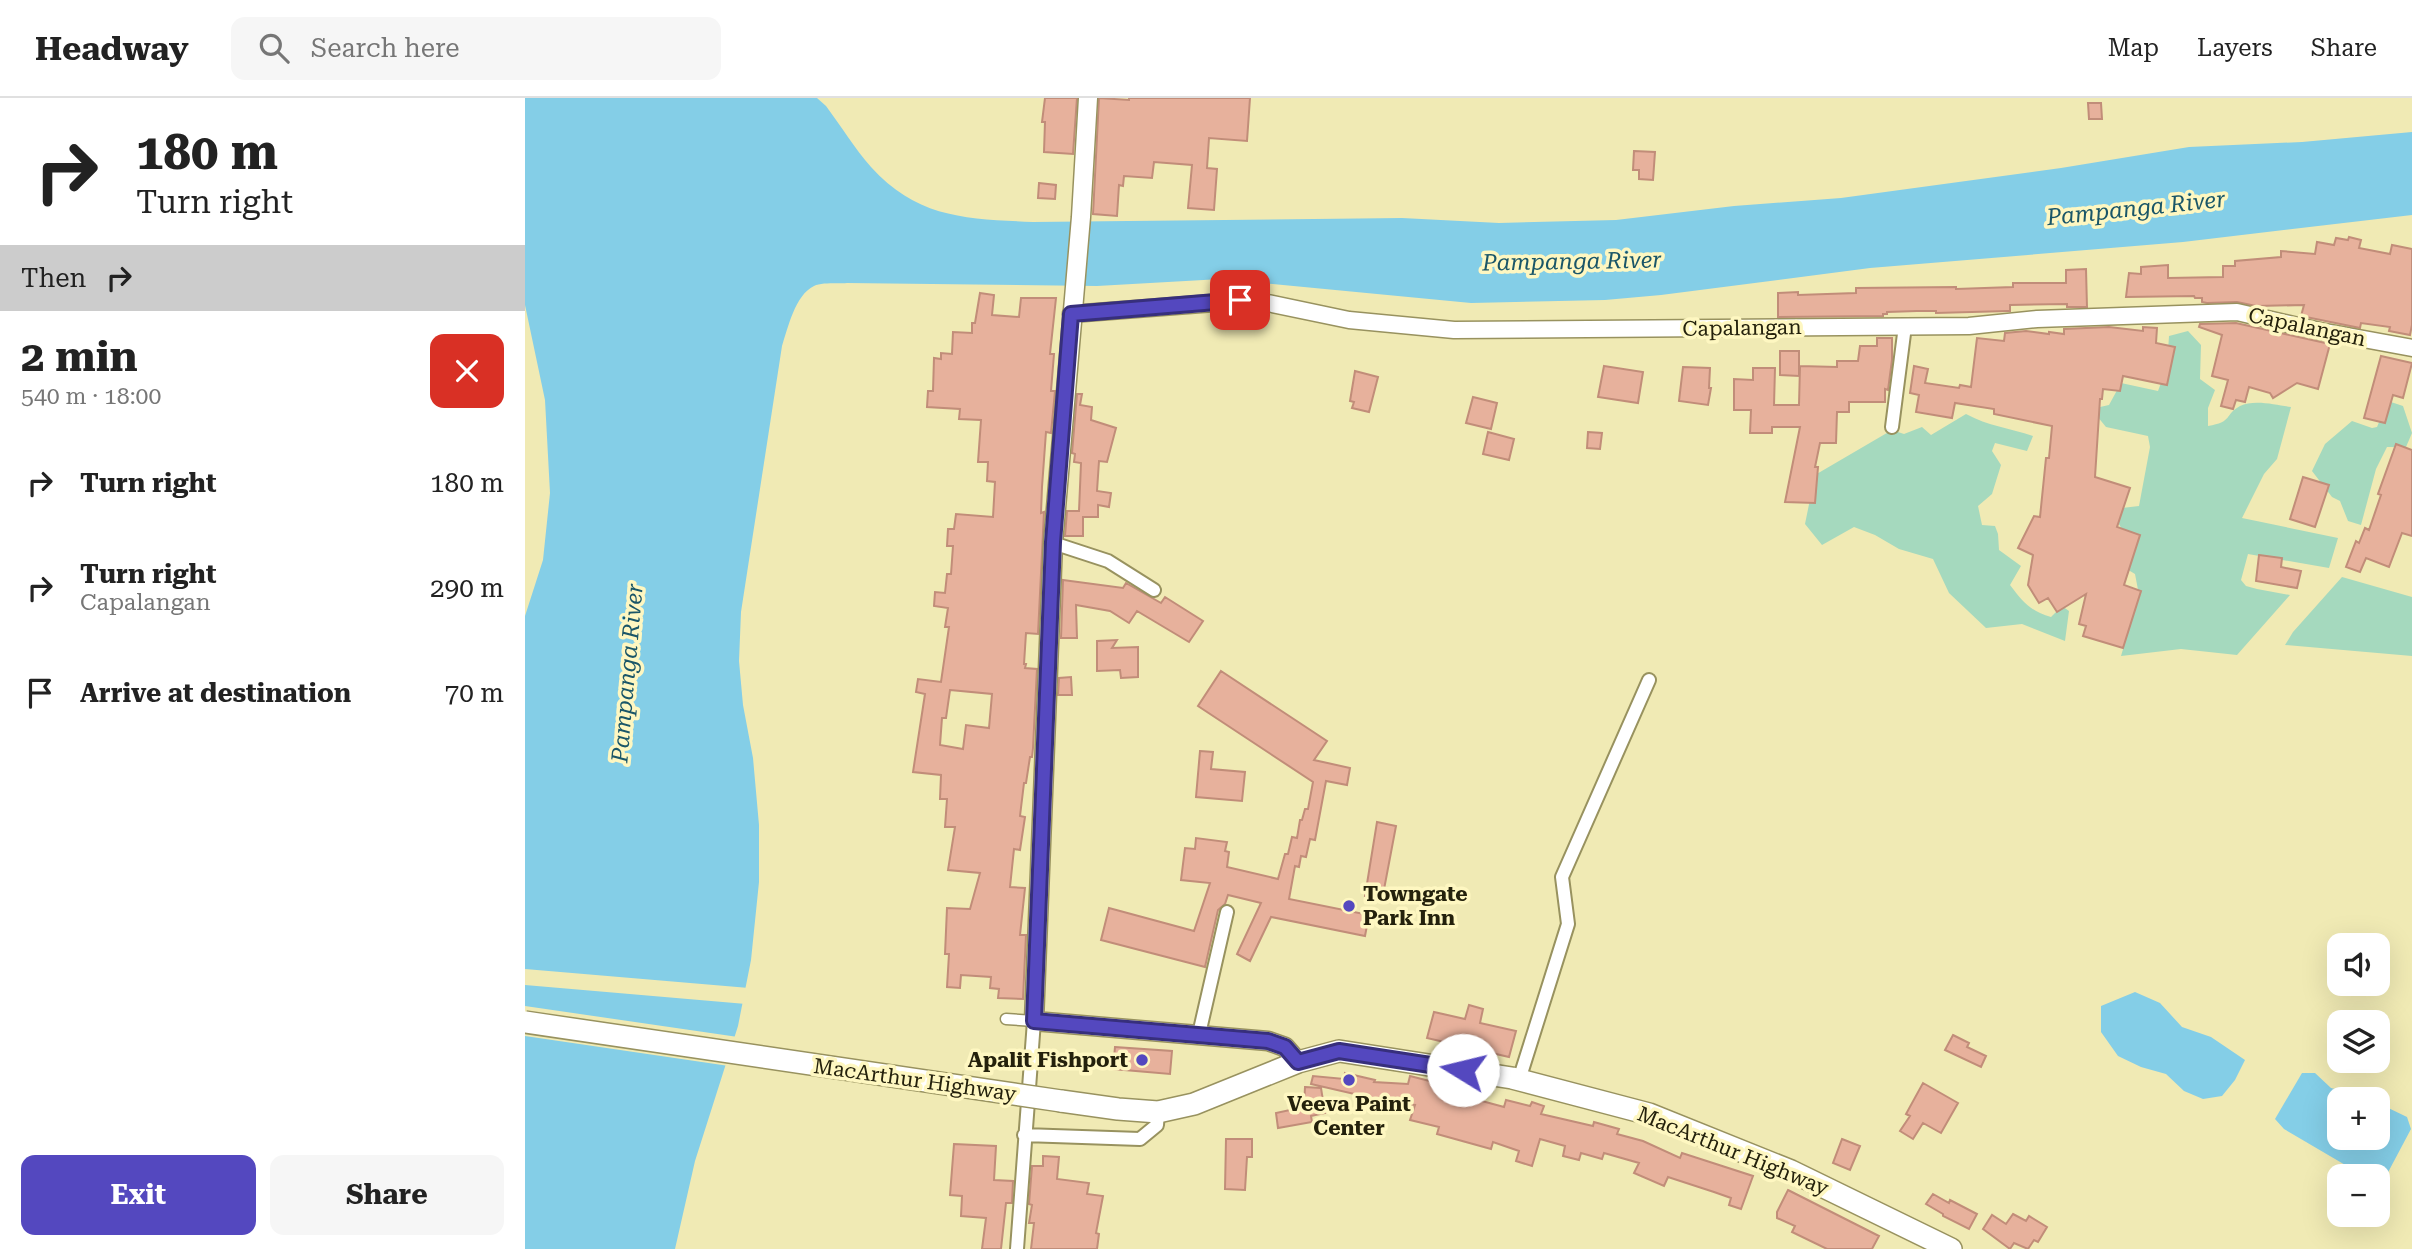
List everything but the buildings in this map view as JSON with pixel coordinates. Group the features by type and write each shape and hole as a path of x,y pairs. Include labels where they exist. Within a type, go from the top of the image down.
{"highway":[{"name":"MacArthur Highway","path":"525,1022 1118,1110 1158,1112 1194,1104 1298,1062 1339,1051 1519,1080 1649,1114 1791,1171 1951,1249"}],"main road":[{"path":"1089,98 1053,542 1034,1021 1268,1041 1285,1047 1298,1062"}],"street":[{"name":"Capalangan","path":"1072,305 1240,300 1263,302 1349,320 1454,330 1969,326 2037,319 2237,312 2412,348"},
{"path":"1892,427 1905,326"},
{"path":"1053,542 1108,561 1154,590"},
{"path":"1519,1080 1568,923 1562,877 1649,680"},
{"path":"1199,1034 1227,912"},
{"path":"1006,1019 1034,1021 1017,1249"},
{"path":"1024,1135 1140,1139 1157,1125 1158,1112"}],"green space":[{"path":"2188,331 2201,345 2200,379 2215,390 2208,408 2208,426 2225,420 2235,409 2246,404 2265,403 2291,407 2277,459 2264,474 2242,518 2338,538 2329,568 2248,554 2241,580 2246,586 2290,595 2237,655 2181,649 2121,656 2139,595 2135,574 2125,568 2125,534 2117,521 2122,508 2139,506 2150,447 2148,436 2106,427 2097,416 2100,407 2109,405 2121,383 2158,391 2167,367 2169,336"},
{"path":"2388,401 2403,406 2412,433 2406,447 2387,447 2376,469 2361,525 2348,521 2340,501 2332,497 2312,471 2325,444 2352,421 2372,428 2377,427"},
{"path":"1966,414 2033,436 2027,451 1995,443 1992,451 2001,465 1992,494 1978,506 1982,525 1995,526 1999,550 2021,566 2010,585 2019,596 2032,609 2044,615 2051,617 2062,606 2069,611 2065,641 2022,624 1986,628 1949,593 1933,559 1899,549 1854,527 1822,545 1805,524 1815,475 1892,430 1904,434 1922,427 1931,435"},
{"path":"2342,577 2412,597 2412,656 2285,645 2293,632"}],"water":[{"name":"Pampanga River","path":"525,98 817,98 826,106 871,167 907,197 945,213 1009,221 1402,218 1499,223 1616,220 1734,206 1841,198 2061,168 2189,147 2302,142 2412,132 2412,215 2183,242 1870,268 1605,300 1471,303 1221,279 1097,286 847,283 814,286 807,290 797,304 782,346 741,612 739,661 743,705 753,758 759,825 759,882 751,960 738,1026 695,1161 675,1249 525,1249 525,616 543,560 550,493 545,400 525,305"},
{"path":"2135,992 2160,1003 2182,1027 2211,1037 2245,1060 2235,1080 2222,1096 2203,1099 2184,1091 2166,1074 2141,1067 2118,1056 2101,1032 2101,1006"},
{"path":"2302,1073 2315,1073 2330,1087 2327,1087 2327,1150 2390,1150 2390,1109 2407,1117 2411,1129 2390,1169 2390,1164 2344,1164 2284,1129 2275,1119"}],"pier":[{"path":"525,969 749,988 746,1004 525,985"},
{"path":"525,1006 738,1037 729,1066 525,1036"}],"place":[{"name":"Towngate Park Inn","path":"1349,906"},
{"name":"Apalit Fishport","path":"1142,1060"},
{"name":"Veeva Paint Center","path":"1349,1080"}],"route":[{"path":"1240,300 1071,314 1053,542 1034,1021 1268,1041 1285,1047 1298,1062 1339,1051 1463,1070"}]}
